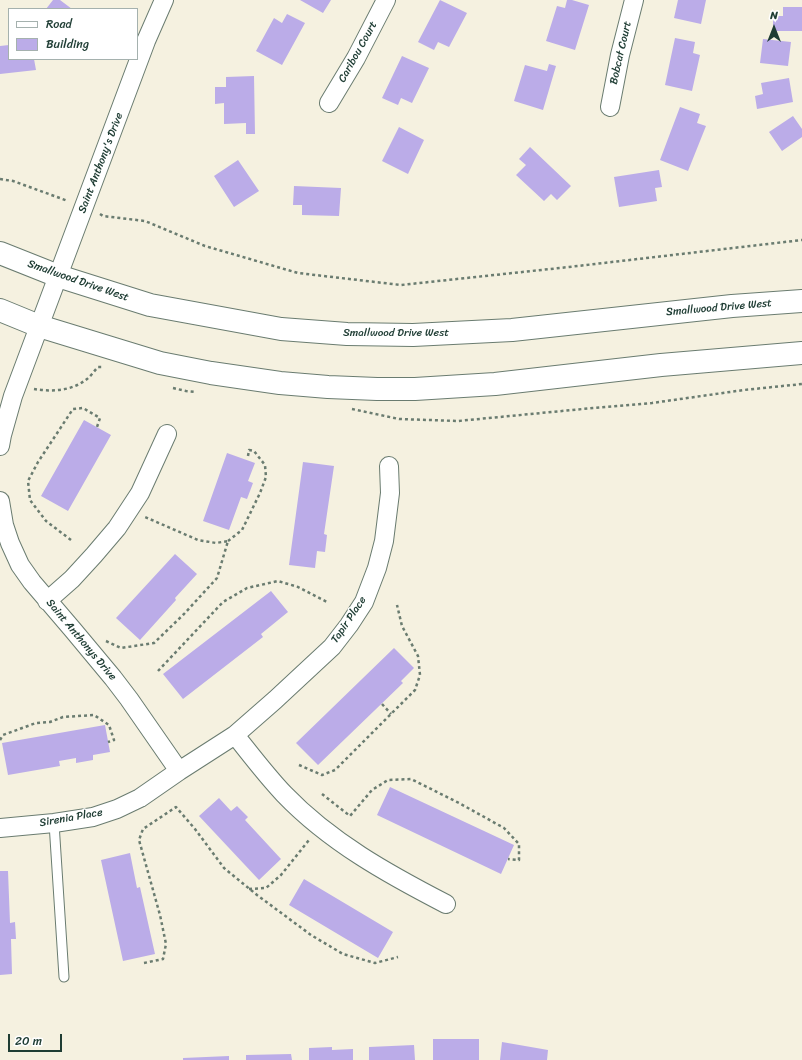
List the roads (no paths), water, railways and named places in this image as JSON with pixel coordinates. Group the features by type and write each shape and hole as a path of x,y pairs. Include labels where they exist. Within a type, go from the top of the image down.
{"street":[{"name":"Saint Anthony's Drive","path":"39,326 164,0"},
{"name":"Caribou Court","path":"328,103 356,58 386,0"},
{"name":"Bobcat Court","path":"610,106 620,55 634,0"},
{"name":"Smallwood Drive West","path":"0,253 58,276 150,305 281,329 347,334 413,335 512,330 732,306 802,301"},
{"path":"0,310 39,326 160,363 211,373 280,383 328,387 415,389 495,384 661,365 802,353"},
{"path":"0,446 13,396 39,326"},
{"path":"47,601 72,579 94,556 117,528 140,493 167,434"},
{"name":"Tapir Place","path":"179,771 235,735 332,647 349,625 364,602 384,541 390,493 389,466"},
{"name":"Saint Anthonys Drive","path":"0,501 4,525 20,565 47,601 113,678 179,771"},
{"path":"235,735 262,770 284,795 308,817 356,853 384,871 446,904"},
{"name":"Sirenia Place","path":"0,828 54,823 92,817 117,809 140,798 179,771"}],"lane":[{"path":"54,823 64,977"}]}
